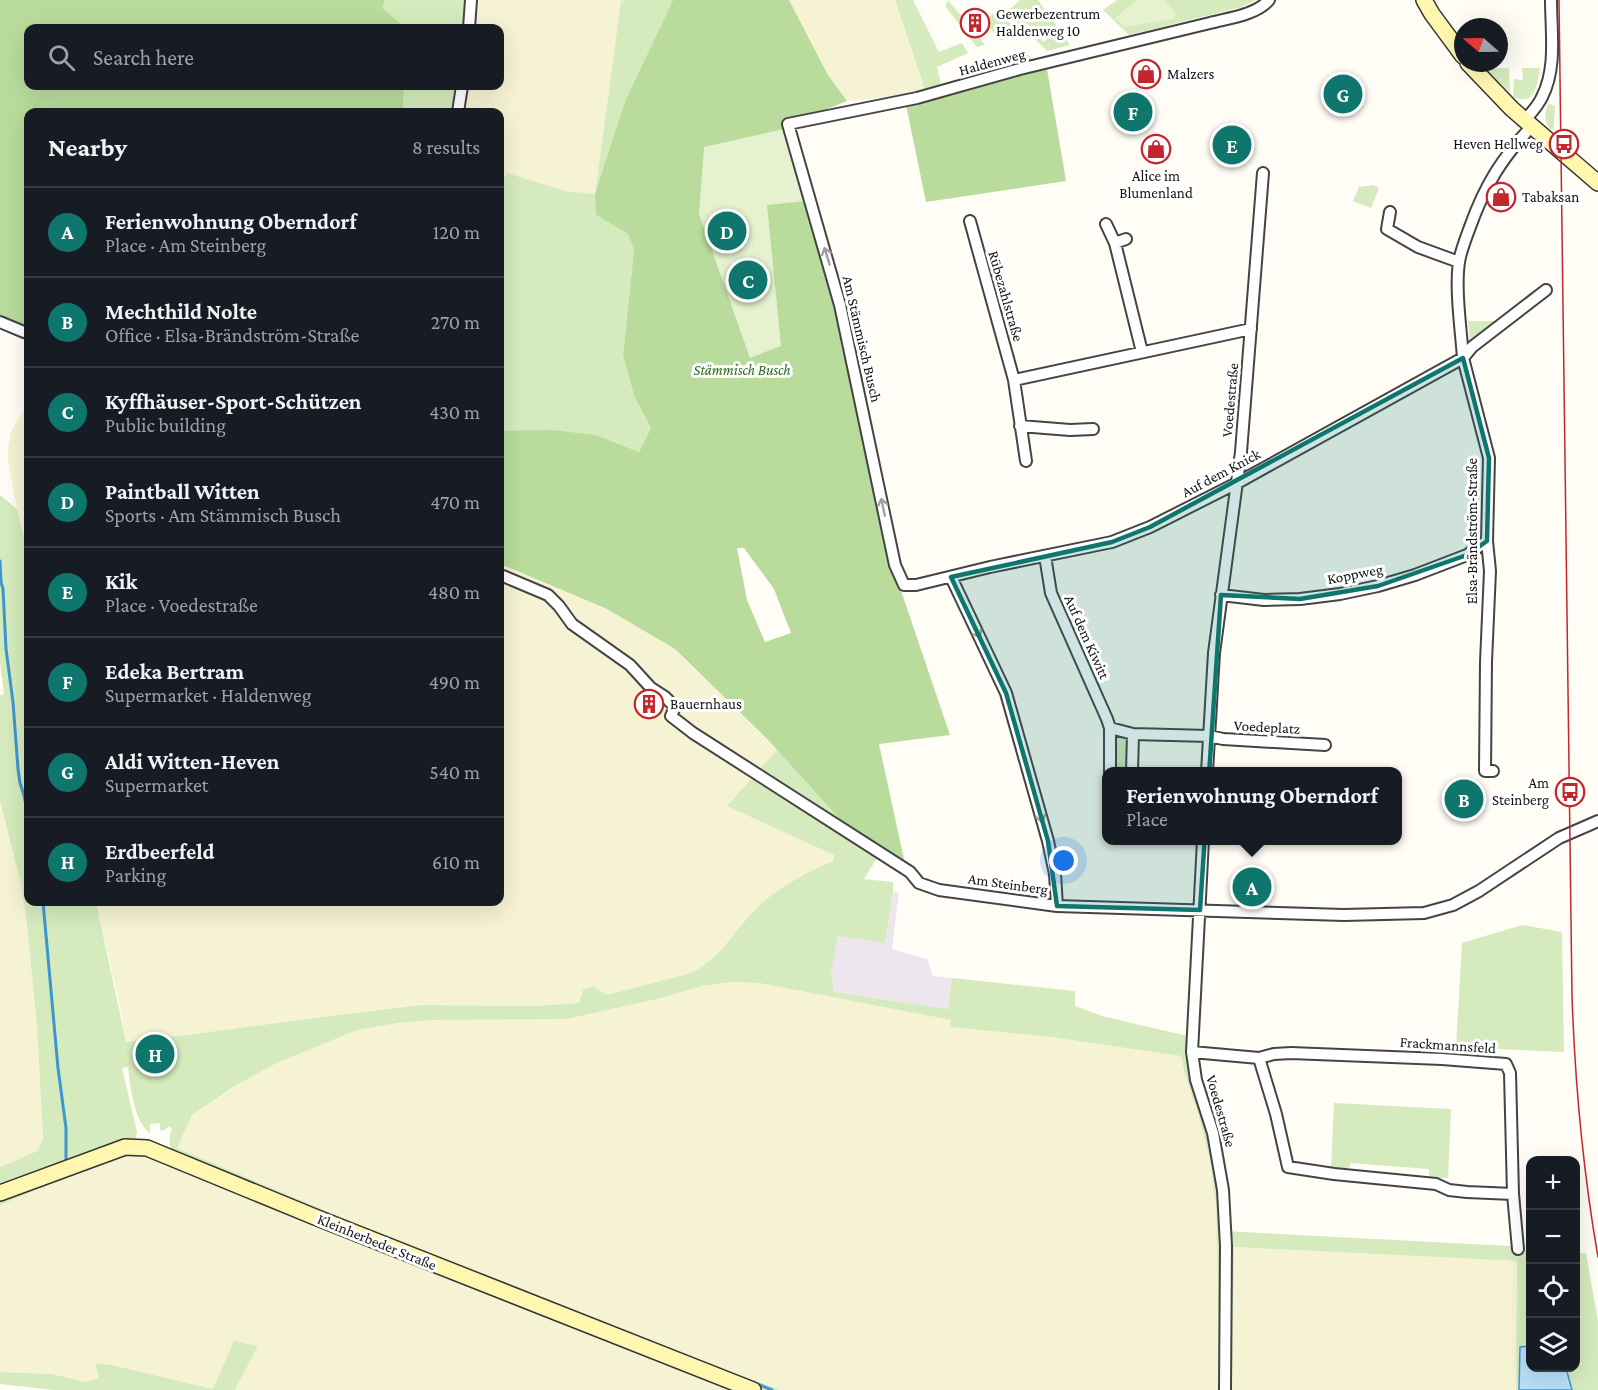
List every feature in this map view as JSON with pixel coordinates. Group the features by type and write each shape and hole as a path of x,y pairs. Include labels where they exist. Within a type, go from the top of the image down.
{"street":[{"path":"469,24 471,0"},
{"name":"Haldenweg","path":"788,124 917,98 1020,69 1210,23 1263,7 1269,0"},
{"path":"1424,0 1454,44"},
{"path":"1463,358 1459,262 1473,217 1486,188 1542,98 1549,77 1552,56 1551,0"},
{"path":"1476,72 1528,123 1598,183"},
{"path":"459,108 461,90"},
{"name":"Am Stämmisch Busch","path":"788,124 840,305 895,565"},
{"name":"Voedestraße","path":"1207,767 1214,653 1241,452 1263,173"},
{"path":"1390,212 1387,229 1418,247 1459,262"},
{"name":"Rübezahlstraße","path":"970,221 1014,380 1026,461"},
{"path":"1106,224 1115,243 1142,352"},
{"path":"1115,243 1126,239"},
{"path":"1463,358 1472,347 1546,290"},
{"path":"0,322 24,332"},
{"path":"1014,380 1251,329"},
{"name":"Auf dem Knick","path":"895,565 904,585 916,585 1112,542 1150,527 1237,483 1463,358"},
{"name":"Elsa-Brändström-Straße","path":"1463,358 1489,458 1487,541 1490,571 1485,771 1492,771"},
{"path":"1020,426 1070,430 1093,429"},
{"name":"Koppweg","path":"1221,595 1264,600 1340,594 1414,575 1467,555 1487,541"},
{"name":"Auf dem Kiwitt","path":"1045,556 1051,593 1110,728 1110,767"},
{"name":"Am Steinberg","path":"504,576 548,595 573,624 630,665 651,688 665,697 675,707 671,716 693,733 910,872 919,883 939,890 1057,906 1093,908 1344,915 1424,913 1453,905 1479,891 1559,838 1598,820"},
{"path":"951,577 1006,693 1048,841 1055,874 1057,906"},
{"path":"1110,728 1133,734 1209,736"},
{"path":"1132,767 1133,734"},
{"name":"Voedeplatz","path":"1209,736 1223,739 1325,745"},
{"name":"Voedestraße","path":"1203,845 1192,1052 1196,1080 1213,1133 1223,1190 1226,1246 1225,1390"},
{"name":"Frackmannsfeld","path":"1192,1052 1259,1058 1291,1053 1506,1064 1510,1073 1513,1194 1518,1249"},
{"path":"1259,1058 1276,1114 1288,1167 1436,1184 1449,1190 1513,1194"},
{"name":"Kleinherbeder Straße","path":"0,1193 125,1147 147,1148 753,1390"}],"highlighted area":[{"path":"1463,358 1489,458 1487,541 1467,555 1378,586 1300,599 1221,595 1200,910 1057,906 1048,841 1006,693 951,577 1112,542 1150,527"}],"shaded area":[{"path":"478,0 628,0 621,2 595,194 566,191 505,173 504,176 504,108 464,108 467,90 504,90 504,24 475,24"},
{"path":"789,0 895,0 925,90 904,95 847,101 828,75"},
{"path":"24,411 24,536 8,461 11,432"},
{"path":"504,566 607,609 675,649 777,750 728,806 835,855 834,862 801,876 767,899 753,912 726,946 702,967 689,974 580,1003 534,1006 422,1005 126,1042 97,906 504,906"},
{"path":"0,801 20,880 26,915 37,1026 43,1139 37,1151 0,1167"},
{"path":"893,892 899,893 892,949 927,959 933,976 952,978 948,1009 827,991 838,936 885,942"},
{"path":"731,982 759,983 952,1020 951,1027 1050,1037 1181,1056 1211,1160 1216,1204 1220,1390 780,1390 393,1239 177,1148 192,1115 234,1087 279,1062 357,1030 434,1020 567,1019 657,999 702,986"},
{"path":"125,1155 144,1155 160,1159 313,1226 728,1390 235,1390 258,1346 213,1389 96,1363 99,1378 86,1382 52,1374 0,1372 0,1205"},
{"path":"1233,1247 1517,1261 1516,1390 1232,1390"}],"green space":[{"path":"0,0 385,0 383,8 401,24 24,24 24,90 404,90 403,108 24,108 24,340 0,328"},
{"path":"385,0 478,0 475,24 401,24 383,8"},
{"path":"673,0 626,99 596,215 628,234 634,250 623,355 634,396 651,428 639,452 596,435 504,432 504,178 506,173 566,191 595,194 621,1"},
{"name":"Stämmisch Busch","path":"673,0 789,0 828,75 847,101 785,126 847,346 894,570 950,735 879,744 905,864 843,823 768,740 675,649 607,609 504,566 504,431 551,430 596,435 639,452 651,428 634,396 623,355 634,250 628,234 596,215 595,194 626,99","holes":["737,548 744,548 774,589 791,633 765,642 747,600"]},
{"path":"895,0 913,0 939,52 962,43 968,53 937,67 941,84 1020,62 1018,55 1024,51 1034,61 925,90"},
{"path":"948,0 985,45 977,47 945,6"},
{"path":"1020,0 1038,0 1070,45 1047,51 1030,34 1031,31 1044,42 1047,39 1042,33 1039,35 1027,23 1020,28 1007,12"},
{"path":"1117,0 1256,0 1242,7 1129,35 1103,10"},
{"path":"1137,0 1164,0 1175,12 1174,19 1124,27 1115,18"},
{"path":"998,10 1021,36 1000,40 984,21"},
{"path":"1508,68 1510,92 1487,72 1508,72"},
{"path":"1522,68 1540,68 1534,92 1526,99 1513,97 1514,79 1523,80"},
{"path":"1047,69 1066,181 926,202 906,105"},
{"path":"404,90 467,90 464,108 403,108"},
{"path":"1548,103 1555,106 1554,126 1551,130 1545,117"},
{"path":"784,129 806,201 767,205 781,346 750,358 699,214 704,147"},
{"path":"1373,185 1379,188 1371,208 1353,201 1359,187"},
{"path":"1468,321 1495,321 1495,324 1470,343"},
{"path":"0,495 17,509 24,536 24,903 0,801 0,695 4,694 0,663"},
{"path":"1121,736 1129,740 1129,767 1113,767 1114,740"},
{"path":"777,750 843,823 882,850 864,879 893,882 885,943 838,936 831,973 834,992 948,1009 952,978 1075,991 1075,1006 1102,1016 1187,1036 1188,1062 1214,1159 1222,1231 1510,1246 1526,1250 1526,1346 1520,1347 1519,1390 1516,1390 1517,1261 1234,1247 1232,1390 1220,1390 1216,1204 1210,1160 1181,1056 1050,1037 950,1027 951,1020 759,983 731,982 702,986 657,999 567,1019 434,1020 357,1030 279,1062 233,1087 192,1115 177,1148 393,1239 780,1390 728,1390 313,1226 170,1164 173,1152 169,1141 172,1129 169,1126 163,1131 160,1129 160,1123 150,1124 150,1133 140,1121 134,1103 128,1067 122,1068 137,1132 136,1138 53,1167 47,1185 0,1205 0,1167 37,1151 43,1139 37,1026 24,906 97,906 126,1042 422,1005 534,1006 579,1003 583,990 593,986 607,995 693,972 717,954 753,912 771,896 801,876 834,861 834,855 727,806"},
{"path":"1522,925 1562,932 1564,1052 1456,1047 1462,943"},
{"path":"1334,1103 1451,1109 1448,1178 1429,1178 1429,1169 1350,1163 1349,1171 1331,1169"},
{"path":"1580,1253 1586,1253 1598,1321 1598,1390 1572,1390 1567,1372 1580,1372"},
{"path":"234,1341 258,1346 235,1390 54,1390 0,1384 0,1372 52,1374 86,1382 99,1378 95,1363 213,1389"}],"water":[{"path":"1526,1346 1526,1372 1567,1372 1572,1390 1519,1390 1520,1347"}],"waterway":[{"path":"0,561 18,769 24,795"},
{"path":"43,906 58,1068 66,1128 66,1161"},
{"path":"755,1383 772,1390"}],"tram line":[{"path":"1559,0 1572,996 1580,1127 1598,1257"}],"place":[{"name":"Gewerbezentrum Haldenweg 10","path":"975,23"},
{"name":"Malzers","path":"1146,74"},
{"name":"Aldi Witten-Heven","path":"1343,94"},
{"name":"Edeka Bertram","path":"1133,112"},
{"name":"Heven Hellweg","path":"1564,144"},
{"name":"Kik","path":"1232,145"},
{"name":"Alice im Blumenland","path":"1156,149"},
{"name":"Tabaksan","path":"1501,197"},
{"name":"Paintball Witten","path":"727,231"},
{"name":"Kyffhäuser-Sport-Schützen","path":"748,280"},
{"name":"Bauernhaus","path":"649,704"},
{"name":"Am Steinberg","path":"1570,792"},
{"name":"Mechthild Nolte","path":"1464,799"},
{"name":"Ferienwohnung Oberndorf","path":"1252,887"},
{"name":"Erdbeerfeld","path":"155,1054"}]}
